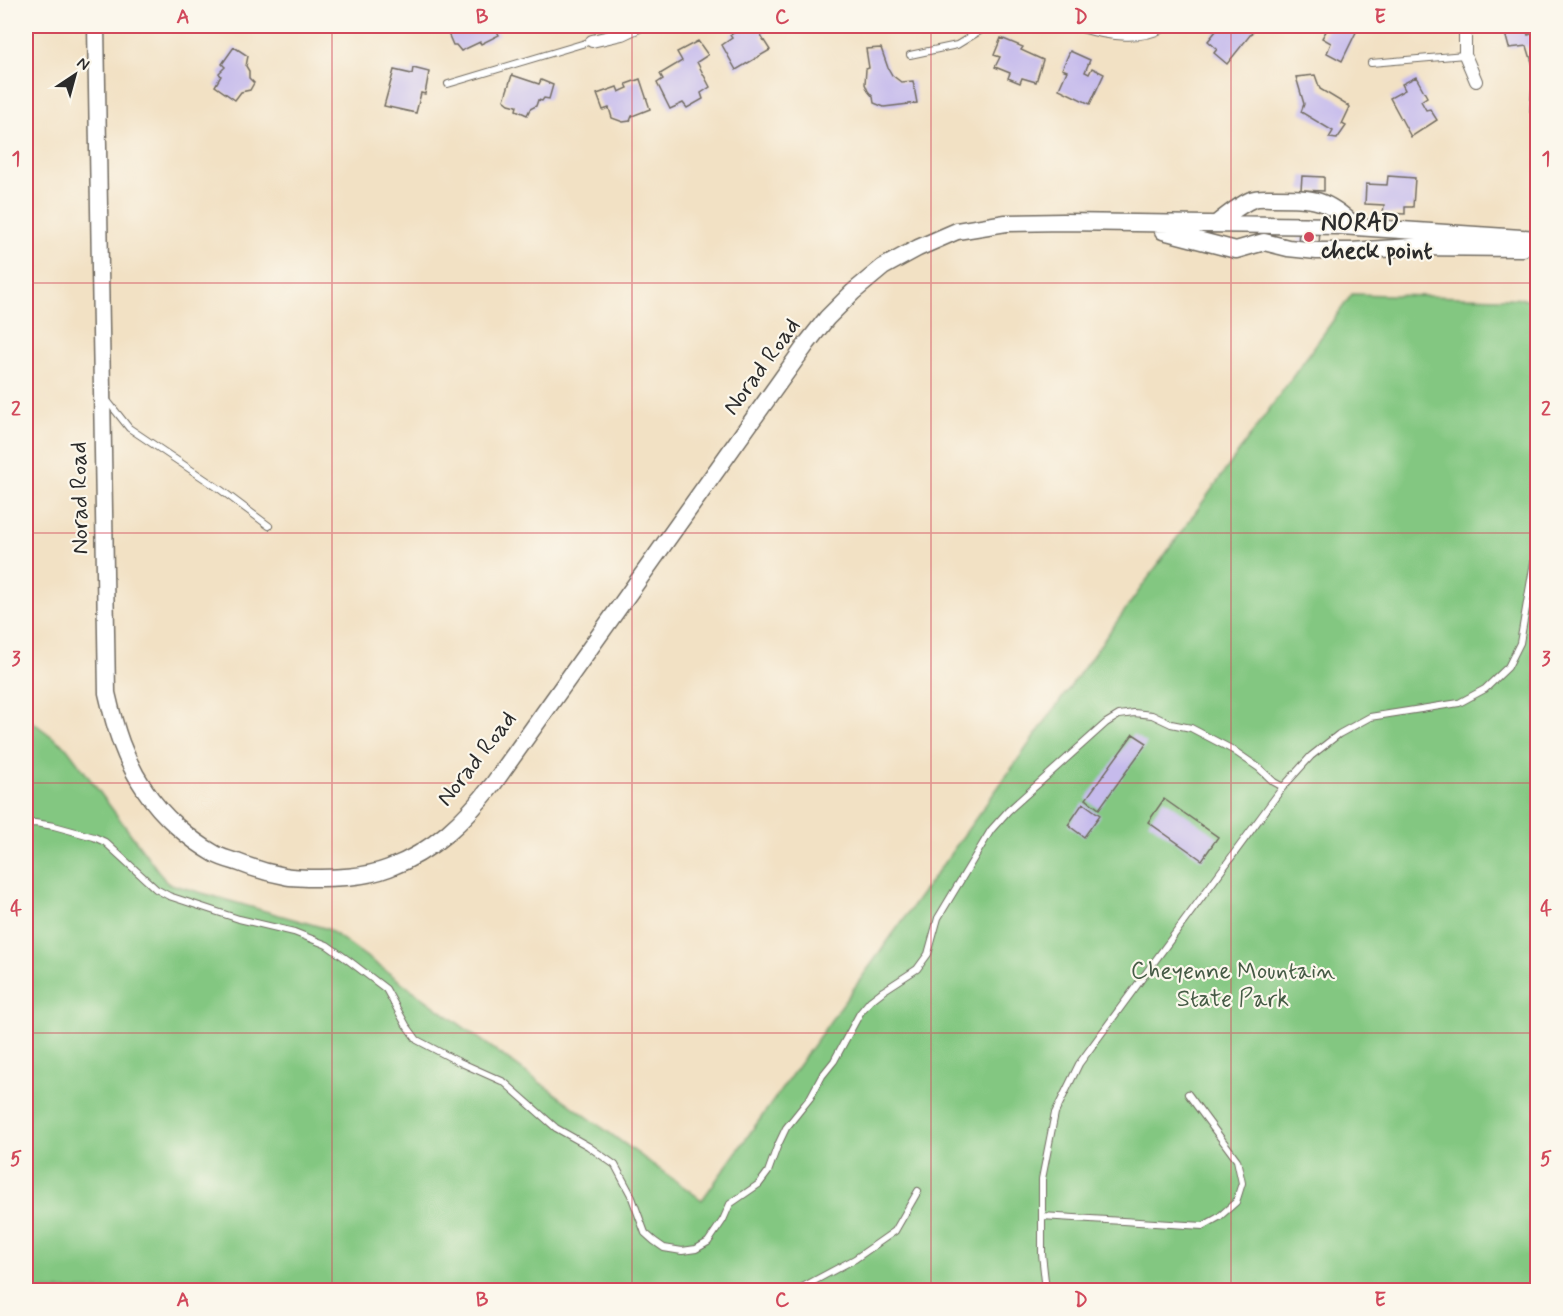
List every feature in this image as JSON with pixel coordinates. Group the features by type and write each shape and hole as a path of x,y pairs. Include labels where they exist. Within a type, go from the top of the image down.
{"street":[{"name":"Norad Road","path":"96,26 107,693 116,731 129,765 146,792 166,815 190,837 218,855 249,867 286,877 358,876 389,868 426,850 452,830 474,808 501,773 827,318 853,291 883,267 918,248 957,231 1006,223 1356,227 1538,238"},
{"path":"592,41 622,34 639,26"},
{"path":"1082,26 1102,32 1131,34 1162,26"},
{"path":"1465,26 1465,55 1476,81"},
{"path":"1216,224 1254,198 1302,198 1319,201 1340,211 1356,227"},
{"name":"Norad Road","path":"1103,223 1172,232 1236,250 1264,243 1317,251 1411,248 1538,249"}],"lane":[{"path":"910,55 957,45 988,26"},
{"path":"448,84 592,41"},
{"path":"1371,63 1465,55"},
{"path":"102,394 129,428 221,490 269,526"},
{"path":"1046,1290 1042,1254 1042,1179 1055,1113 1079,1064 1283,787 1311,756 1339,734 1370,717 1459,703 1485,689 1508,667 1520,643 1534,562 1538,554"},
{"path":"26,824 54,826 94,837 105,842 156,889 169,896 239,919 294,932 334,950 386,989 417,1040 504,1082 556,1128 588,1146 615,1166 631,1195 645,1233 664,1248 682,1251 696,1249 708,1242 723,1220 730,1204 759,1184 768,1172 786,1128 810,1098 822,1076 834,1061 860,1013 870,1001 916,969 928,954 938,918 991,830 1008,811 1106,723 1119,715 1134,713 1152,715 1171,724 1191,728 1233,750 1283,787"},
{"path":"1042,1216 1203,1226 1220,1217 1236,1202 1242,1183 1237,1160 1188,1094"},
{"path":"797,1290 855,1259 895,1231 918,1191"}],"green space":[{"name":"Cheyenne Mountain State Park","path":"1352,294 1537,299 1537,1290 26,1290 26,717 67,748 167,883 328,929 702,1200"}],"building":[{"path":"447,26 494,26 499,35 461,51 453,45"},
{"path":"745,26 763,26 767,31 761,36 770,50 736,70 722,45 732,38 730,35"},
{"path":"1219,26 1250,26 1255,29 1227,64 1214,53 1217,49 1208,41"},
{"path":"1329,26 1359,26 1342,61 1327,53 1331,43 1322,38"},
{"path":"1526,29 1528,35 1538,32 1538,71 1535,72 1527,46 1509,48 1505,33"},
{"path":"1001,38 1023,47 1021,50 1043,60 1036,82 1022,78 1020,83 1008,78 1010,73 995,67 1000,57 994,55"},
{"path":"698,41 708,55 697,62 710,87 701,93 703,99 687,108 683,103 670,109 657,83 663,79 660,74 682,61 677,52"},
{"path":"234,47 248,56 246,66 249,78 254,83 250,90 241,92 235,100 215,86 221,76 219,73 225,67 222,64"},
{"path":"881,48 892,75 901,82 913,81 917,103 884,107 874,103 865,84 866,69 869,68 866,49"},
{"path":"1070,51 1090,60 1085,72 1089,74 1092,68 1104,74 1090,104 1059,89 1067,71 1062,69"},
{"path":"413,68 429,72 425,94 421,93 416,113 384,106 394,70 412,74"},
{"path":"512,75 539,84 541,80 553,85 549,99 538,100 536,106 530,109 527,115 516,110 517,106 504,100"},
{"path":"1315,75 1320,89 1350,107 1342,124 1346,126 1337,139 1329,138 1333,131 1301,112 1304,104 1296,77"},
{"path":"1416,77 1427,97 1421,101 1426,110 1430,109 1437,120 1411,137 1390,98 1405,90 1402,84"},
{"path":"640,79 650,109 632,116 630,121 623,122 612,118 609,108 603,110 597,94 617,87 619,92 628,88 626,84"},
{"path":"1532,85 1538,86 1538,112 1530,112"},
{"name":"NORAD check point","path":"1302,176 1324,177 1324,191 1301,190"},
{"path":"1388,176 1415,178 1413,207 1405,207 1405,214 1383,213 1384,205 1365,204 1366,184 1387,185"},
{"name":"NORAD check point","path":"1299,228 1320,229 1319,246 1298,245"},
{"path":"1133,734 1147,743 1099,809 1086,799"},
{"path":"1164,799 1218,837 1202,860 1148,822"},
{"path":"1083,803 1100,815 1084,837 1068,825"}],"place":[{"name":"NORAD check point","path":"1309,237"}]}
